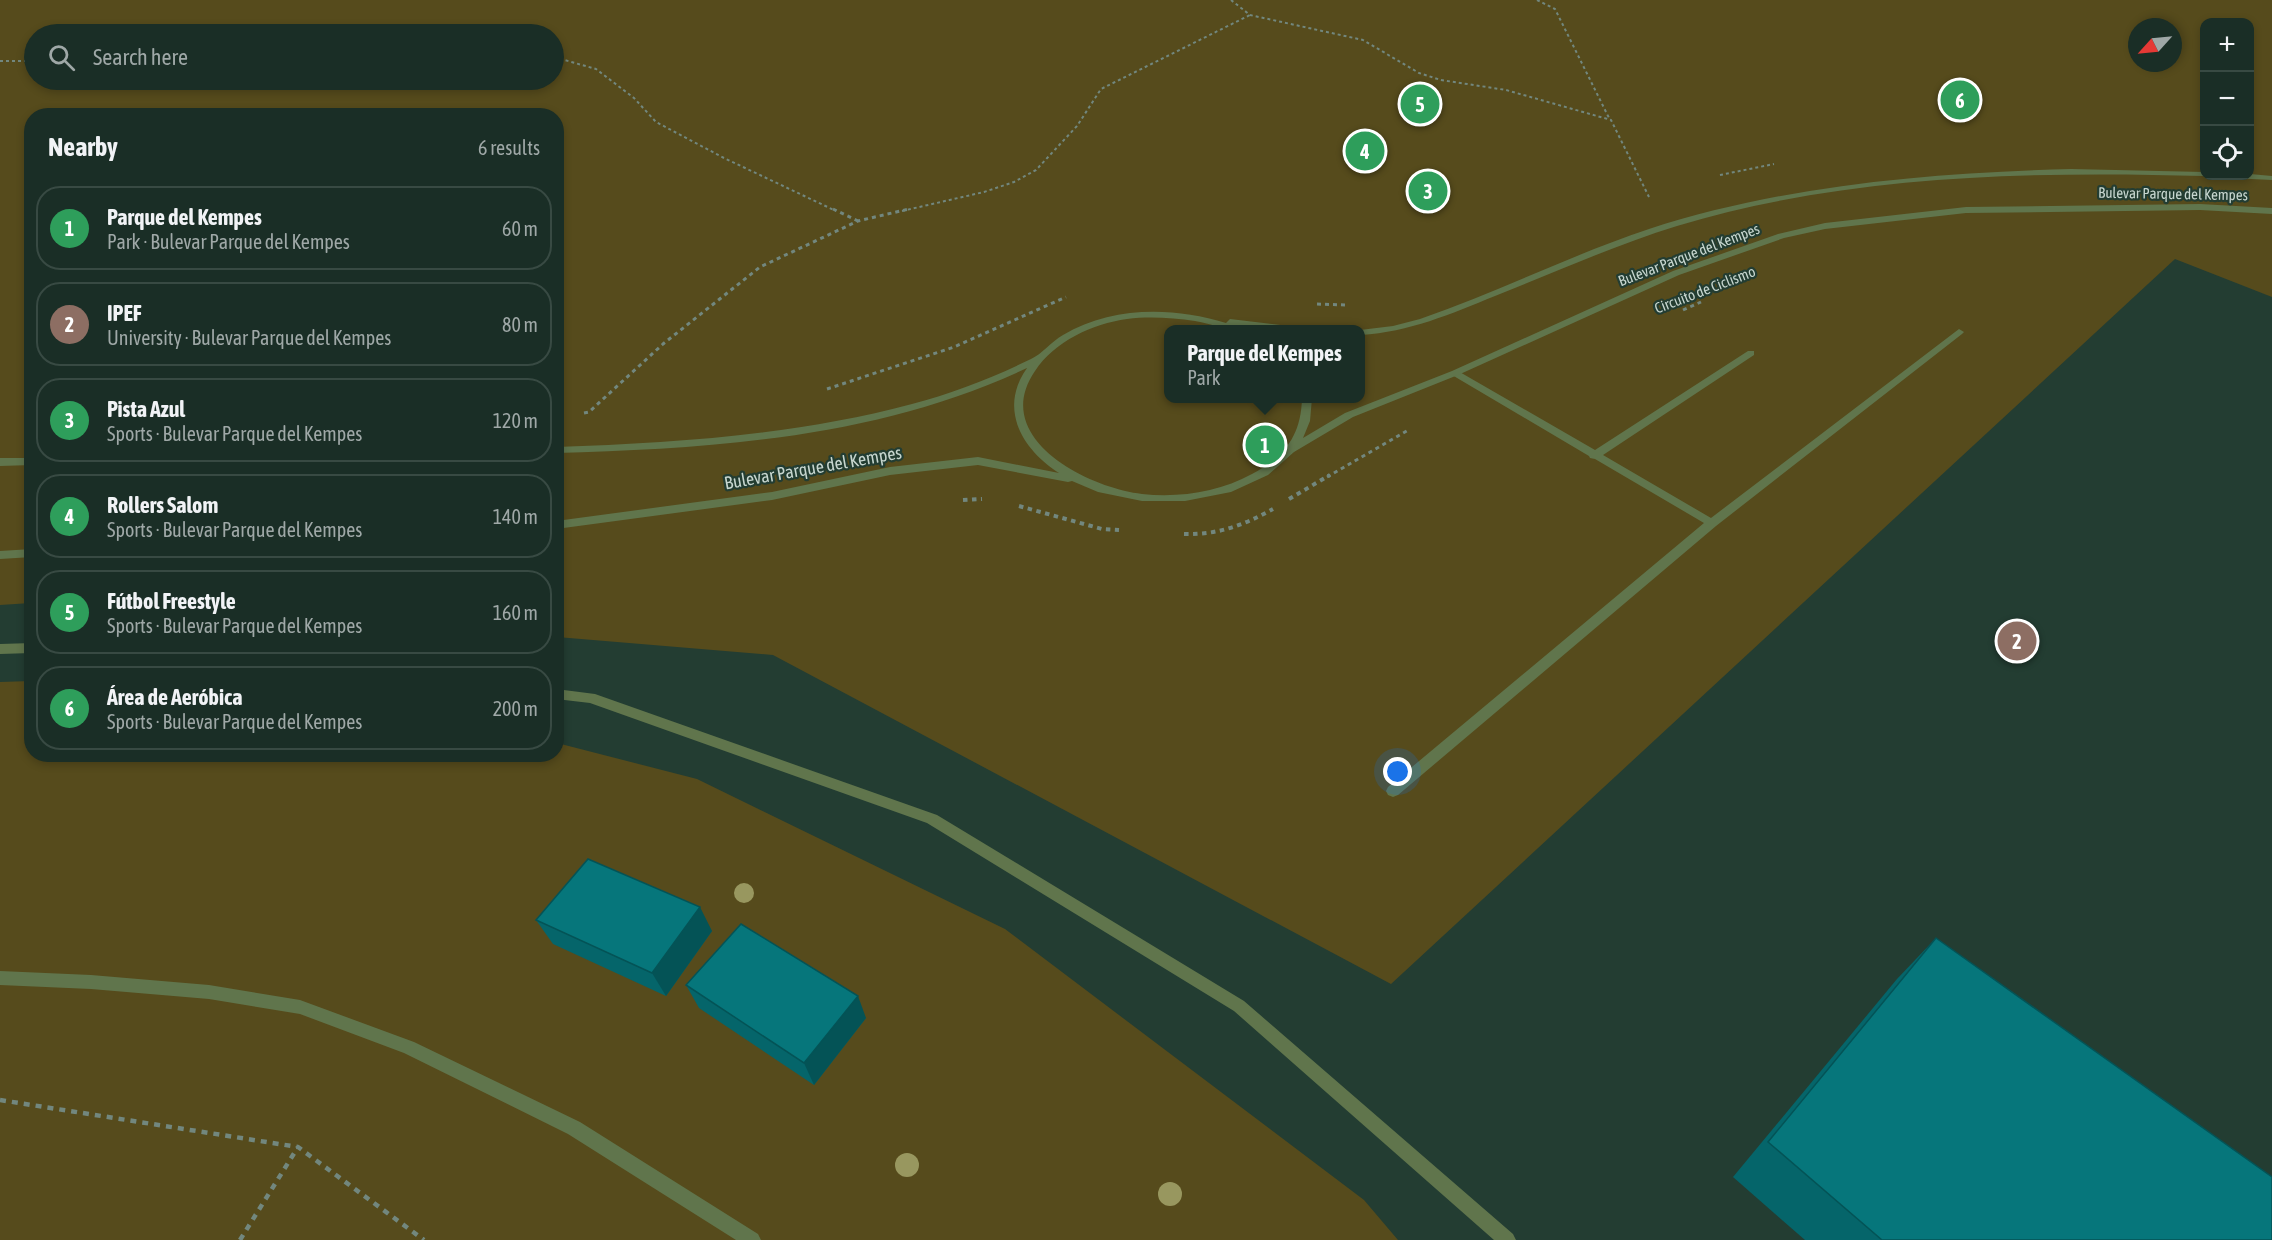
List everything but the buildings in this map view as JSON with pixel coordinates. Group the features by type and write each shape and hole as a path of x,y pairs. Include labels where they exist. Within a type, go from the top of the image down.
{"street":[{"name":"Bulevar Parque del Kempes","path":"1365,331 1416,323 1446,314 1584,256 1677,224 1798,196 1962,175 2133,171 2200,174"},
{"name":"Bulevar Parque del Kempes","path":"2254,177 2272,178"},
{"name":"Bulevar Parque del Kempes","path":"1293,449 1349,415 1455,373 1676,273 1773,238 1825,226 1966,210 2200,207 2272,212"},
{"path":"564,450 719,442 873,418 966,391 1036,360 1068,336 1107,321 1150,315 1195,317 1258,325"},
{"path":"1195,317 1223,325"},
{"path":"1393,791 1712,523 1959,332"},
{"path":"1594,456 1751,354"},
{"path":"1036,360 1024,377 1018,394 1017,413 1023,432 1044,458 1076,479 1103,490 1134,496 1166,498 1197,496 1227,489 1254,479 1276,465 1293,449 1303,433 1307,403"},
{"path":"1455,373 1712,523"},
{"path":"0,462 24,461"},
{"name":"Bulevar Parque del Kempes","path":"564,524 772,496 890,471 978,461 1076,479"},
{"path":"0,555 24,554"},
{"path":"0,650 24,648"},
{"path":"564,695 591,698 932,819 1239,1006 1507,1240"},
{"path":"0,978 91,982 209,992 300,1007 408,1047 574,1128 752,1240"}],"path":[{"path":"1231,0 1239,9 1250,15 1353,36 1380,48 1404,66 1441,80 1506,90 1611,120"},
{"path":"1537,0 1555,9 1650,198"},
{"path":"589,412 663,344 760,267 858,221 984,192 1014,182 1036,170 1077,126 1101,89 1250,15"},
{"path":"564,60 596,69 634,98 656,122 724,158 858,221"},
{"path":"0,61 24,61"},
{"path":"1711,180 1744,168 1776,164"},
{"path":"818,391 954,347 1006,325 1046,303 1069,296"},
{"name":"Circuito de Ciclismo","path":"1680,310 1702,302"},
{"path":"1313,304 1356,305"},
{"path":"578,413 600,413"},
{"path":"1284,503 1418,425"},
{"path":"958,500 990,498"},
{"path":"1013,504 1102,529 1124,530"},
{"path":"1178,534 1243,527 1274,509"},
{"path":"0,1100 298,1148 424,1240"},
{"path":"240,1240 298,1148"}],"shaded area":[{"path":"0,0 2272,0 2272,297 2175,259 1391,984 773,655 564,638 564,108 24,108 24,603 0,605"},
{"path":"24,681 24,762 564,762 564,745 697,779 1005,929 1364,1200 1398,1240 0,1240 0,682"}],"place":[{"name":"Área de Aeróbica","path":"1960,100"},
{"name":"Fútbol Freestyle","path":"1420,104"},
{"name":"Rollers Salom","path":"1365,151"},
{"name":"Pista Azul","path":"1428,191"},
{"name":"Parque del Kempes","path":"1265,445"},
{"name":"IPEF","path":"2017,641"}]}
